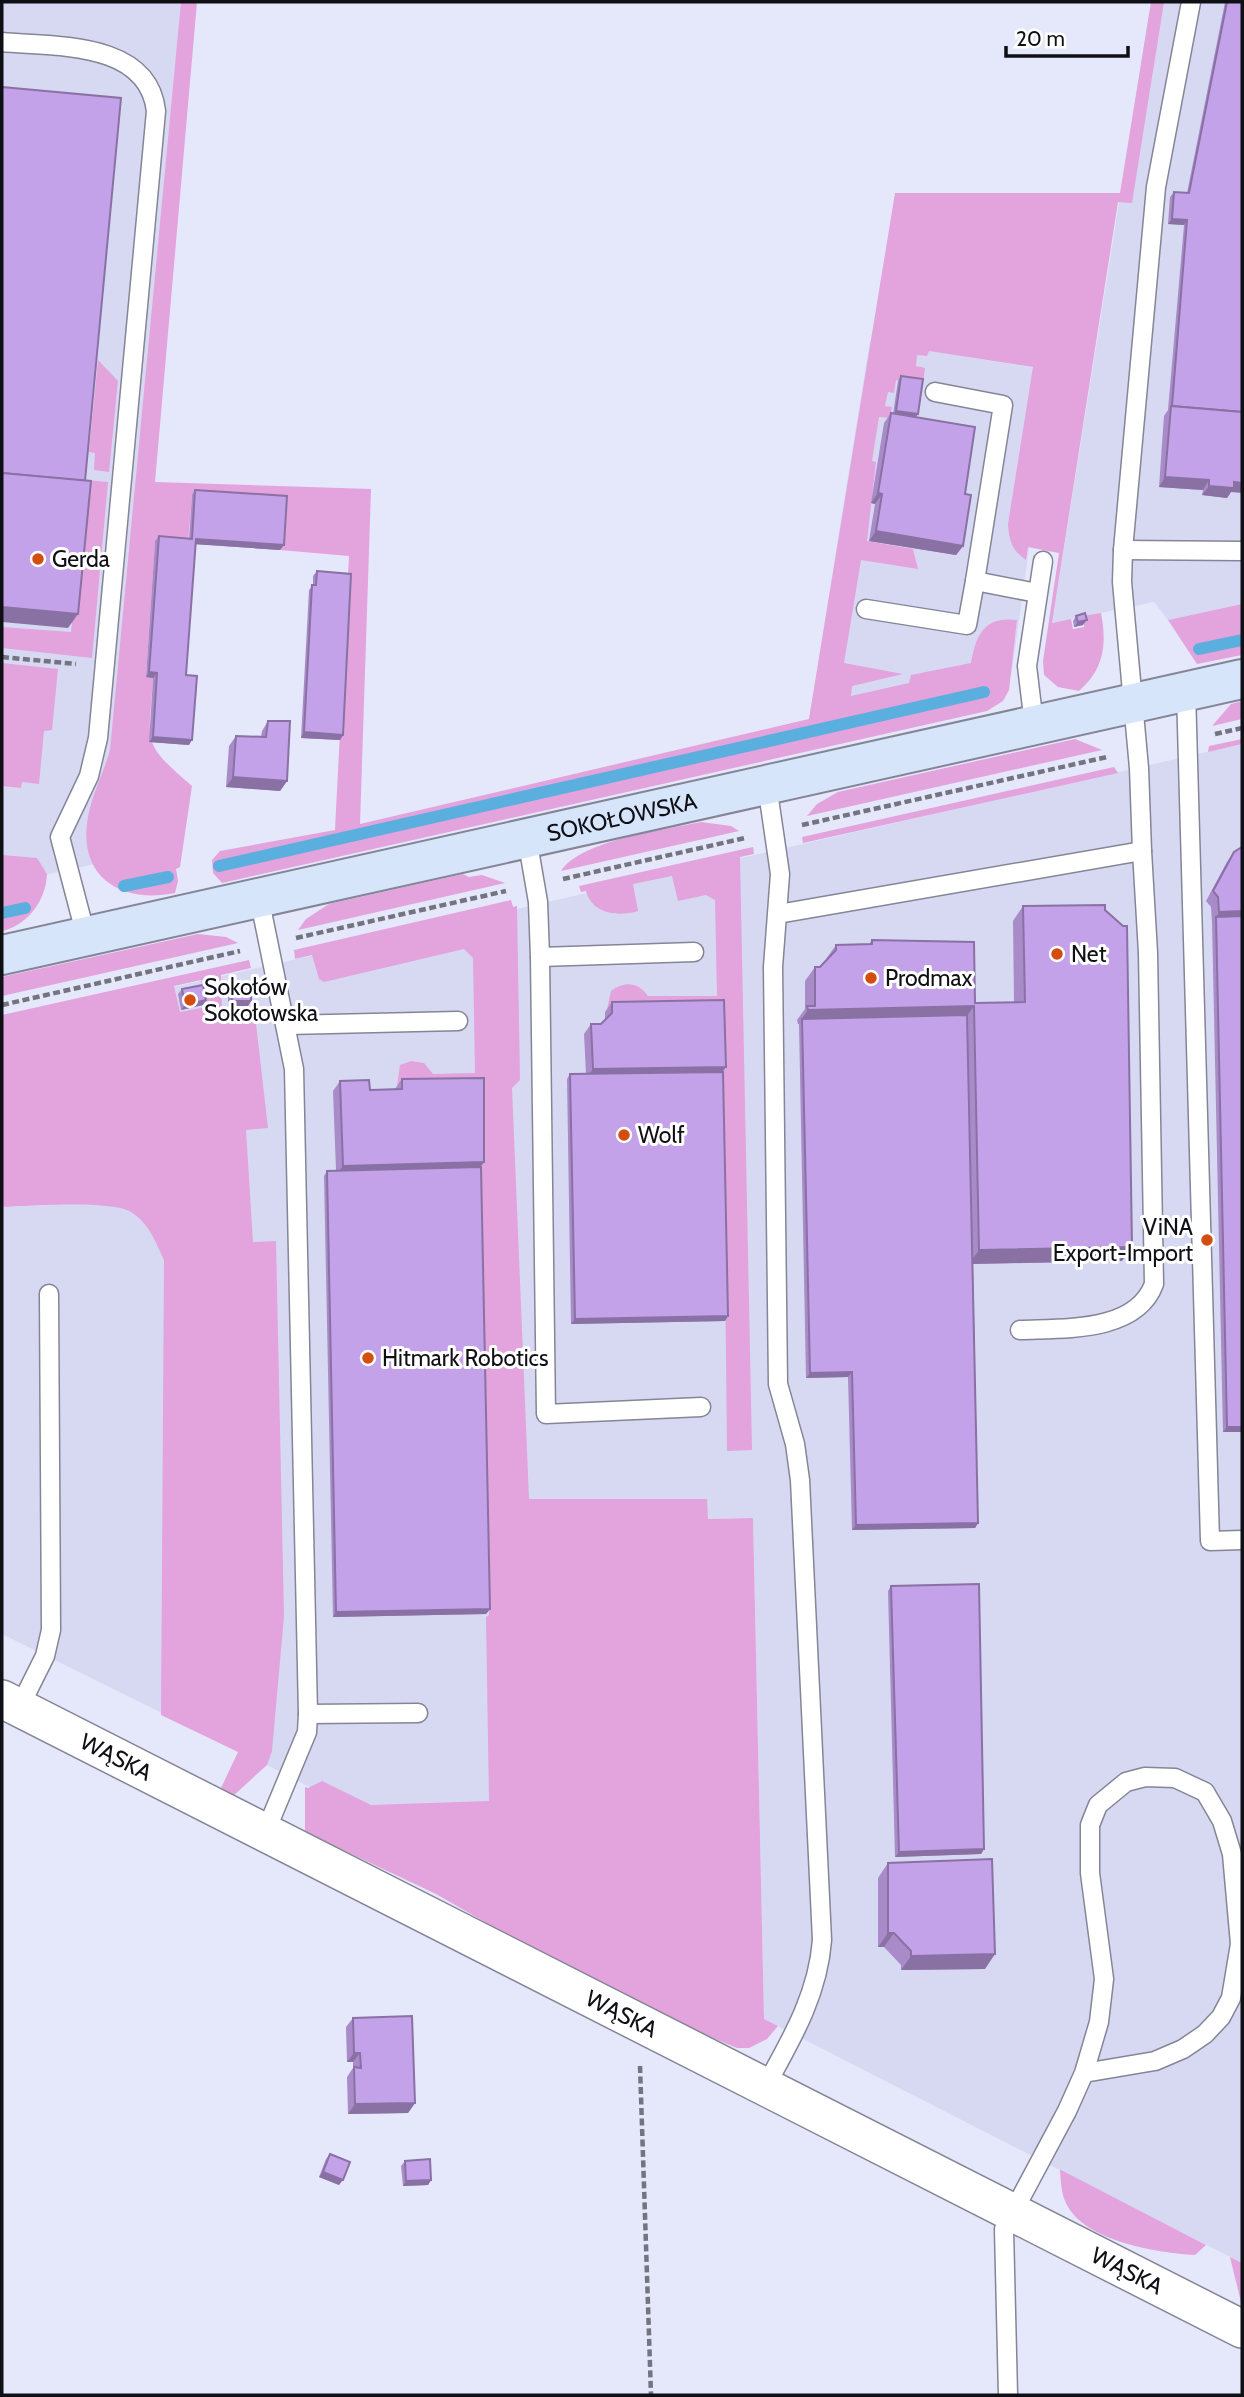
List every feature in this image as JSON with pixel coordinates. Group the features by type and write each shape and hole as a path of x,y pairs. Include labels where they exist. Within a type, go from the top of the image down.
{"street":[{"name":"SOKOŁOWSKA","path":"2,955 1242,678"},
{"name":"WĄSKA","path":"10,1703 1242,2329"}],"lane":[{"path":"1020,1330 1088,1327 1132,1312 1151,1294 1154,1284 1148,953 1138,751 1123,593 1123,550 1156,187 1191,2"},
{"path":"2,42 111,55 140,76 155,104 95,757 77,807 60,837 86,936"},
{"path":"866,609 967,625 1003,405 935,392"},
{"path":"1123,550 1242,551"},
{"path":"1034,724 1027,673 1043,561"},
{"path":"975,581 1037,593"},
{"path":"1186,691 1210,1541 1242,1540"},
{"path":"765,2087 810,2000 820,1965 822,1940 800,1480 795,1444 778,1384 773,967 780,874 767,785"},
{"path":"527,838 536,885 540,957 547,1415 701,1407"},
{"path":"778,914 1142,851"},
{"path":"259,897 287,1025 295,1096 308,1714 307,1732 265,1833"},
{"path":"540,957 694,952"},
{"path":"287,1025 458,1021"},
{"path":"10,1703 45,1656 51,1630 49,1294"},
{"path":"308,1714 418,1713"},
{"path":"1008,2395 1002,2248 1004,2229 1012,2210 1043,2160 1084,2073 1099,2022 1104,1979 1090,1873 1090,1825 1098,1805 1126,1782 1145,1777 1175,1778 1205,1791 1222,1821 1232,1854 1240,1944 1231,1998 1221,2017 1205,2034 1183,2049 1155,2061 1084,2073"}],"path":[{"path":"2,657 105,667"},
{"path":"1188,740 1242,728"},
{"path":"2,1005 1138,751"},
{"path":"647,2028 640,2059 651,2395"}],"shaded area":[{"path":"2,2 189,2 109,861 2,884"},
{"path":"181,2 197,2 155,482 371,489 360,824 809,719 895,193 1120,193 1151,2 1164,2 1132,203 1118,202 1052,623 1071,619 1073,629 1084,627 1083,616 1101,613 1104,636 1102,656 1094,674 1079,691 1058,687 1044,675 1043,661 1059,553 1028,547 1026,560 1014,549 1009,535 1008,524 1033,367 929,351 927,356 917,355 916,366 925,368 923,384 896,380 894,393 888,392 885,406 892,407 890,418 879,417 872,461 876,462 867,541 913,549 918,569 861,560 844,663 903,674 852,686 851,696 909,683 911,675 971,663 976,643 984,629 997,621 1017,620 1009,690 1003,701 987,711 222,883 213,873 212,860 220,851 335,830 349,556 280,550 284,502 192,495 188,544 155,542 146,677 153,678 150,730 156,750 163,760 192,786 180,867 176,869 178,881 175,893 155,895 121,890 107,882 96,870 89,856 86,838 92,800 110,750"},
{"path":"1151,2 1242,2 1242,604 1168,620 1154,602 1052,623"},
{"path":"870,341 1054,371 1011,677 809,719"},
{"path":"98,360 118,381 109,472 94,470 95,453 89,452"},
{"path":"86,480 108,482 92,658 2,648 2,627 71,632"},
{"path":"1242,604 1242,655 1197,664 1168,620"},
{"path":"2,663 58,669 52,730 44,731 39,784 22,782 21,788 2,786"},
{"path":"1242,701 1242,719 1212,726 1231,704"},
{"path":"1075,739 1102,750 807,816 817,804 838,792"},
{"path":"1242,739 1242,744 1208,752 1209,746"},
{"path":"1242,744 1242,2263 764,2019 753,1518 509,1522 517,1895 267,1765 2,1634 2,1026"},
{"path":"1114,767 1118,773 803,843 802,837"},
{"path":"701,822 731,826 739,831 561,871 571,860 604,844"},
{"path":"753,847 754,854 740,857 752,1450 727,1451 723,1078 720,1074 719,1008 607,1009 611,991 626,984 640,988 648,996 717,996 715,900 706,895 678,901 672,876 633,884 638,911 622,914 600,909 589,899 586,891 581,892 579,886"},
{"path":"2,855 37,858 47,874 43,893 34,910 20,923 2,931"},
{"path":"463,874 469,877 482,875 505,883 298,930 306,919 329,904"},
{"path":"511,900 513,907 517,906 520,1080 512,1088 529,1499 707,1499 708,1519 753,1518 764,2019 778,2026 767,2039 749,2048 737,2048 713,2038 565,1968 436,1894 305,1832 305,1787 322,1781 371,1805 489,1801 486,1617 489,1615 481,1184 397,1086 400,1065 411,1061 424,1063 433,1074 475,1073 473,958 464,949 324,982 319,979 312,955 295,959 294,950"},
{"path":"198,934 226,937 238,943 2,996 2,977"},
{"path":"249,960 251,968 221,975 222,1016 255,1015 268,1128 246,1130 253,1242 276,1241 284,1616 272,1751 267,1765 233,1796 221,1788 238,1752 161,1715 164,1260 143,1222 121,1208 69,1205 2,1207 2,1015","holes":["201,980 206,1007 180,1012 174,986"]},
{"path":"1060,2170 1206,2245 1195,2255 1180,2254 1142,2248 1105,2236 1075,2216 1066,2203"},
{"path":"1230,2257 1242,2263 1242,2306"}],"building":[{"path":"1227,2 1242,2 1242,412 1172,406 1187,220 1172,219 1174,192 1189,193"},
{"path":"2,87 121,98 85,481 2,473"},
{"path":"901,376 923,379 918,414 896,411"},
{"path":"1171,406 1242,412 1242,483 1234,482 1234,488 1209,486 1209,480 1165,477"},
{"path":"891,413 975,427 965,494 971,495 963,546 876,531 882,494 878,493"},
{"name":"Gerda","path":"2,473 91,481 78,614 2,607"},
{"path":"195,490 287,496 284,545 196,539 186,675 197,676 192,740 153,737 157,673 149,672 159,536 192,539"},
{"path":"317,571 351,574 343,735 304,732 312,585 316,585"},
{"path":"1085,613 1087,620 1078,622 1076,616"},
{"path":"268,721 290,721 287,781 233,777 236,736 266,737"},
{"path":"1242,847 1242,911 1219,912 1218,897 1213,891 1234,852"},
{"path":"1105,905 1105,910 1123,926 1127,926 1132,1247 979,1250 974,1006 808,1010 807,1006 815,1006 815,967 820,967 836,950 836,945 872,944 872,940 974,942 975,1003 1025,1002 1023,906"},
{"path":"1242,916 1242,1427 1227,1427 1216,917"},
{"path":"203,985 206,1000 185,1005 182,989"},
{"path":"251,988 251,1001 232,1001 231,989"},
{"path":"724,1000 726,1067 593,1069 591,1024 601,1024 612,1013 612,1002"},
{"path":"967,1015 978,1523 856,1525 852,1372 810,1373 802,1019"},
{"path":"723,1072 728,1316 575,1319 570,1074"},
{"path":"484,1078 484,1162 343,1166 340,1081 369,1080 370,1090 402,1089 402,1079"},
{"path":"481,1167 490,1609 336,1612 327,1171"},
{"path":"979,1584 984,1849 899,1852 891,1586"},
{"path":"992,1859 995,1954 911,1956 911,1951 894,1933 888,1933 888,1863"},
{"path":"412,2016 415,2103 355,2104 354,2067 361,2068 360,2053 354,2053 353,2018"},
{"path":"330,2154 350,2162 343,2180 323,2172"},
{"path":"430,2159 431,2180 406,2181 405,2161"}],"waterway":[{"path":"1199,649 1242,640"},
{"path":"219,866 984,692"},
{"path":"124,886 168,877"},
{"path":"2,913 25,908"}],"place":[{"name":"Gerda","path":"38,559"},
{"name":"Net","path":"1057,954"},
{"name":"Prodmax","path":"871,978"},
{"name":"Sokołów Sokołowska","path":"190,1000"},
{"name":"Wolf","path":"624,1135"},
{"name":"ViNA Export-Import","path":"1207,1240"},
{"name":"Hitmark Robotics","path":"368,1358"}]}
